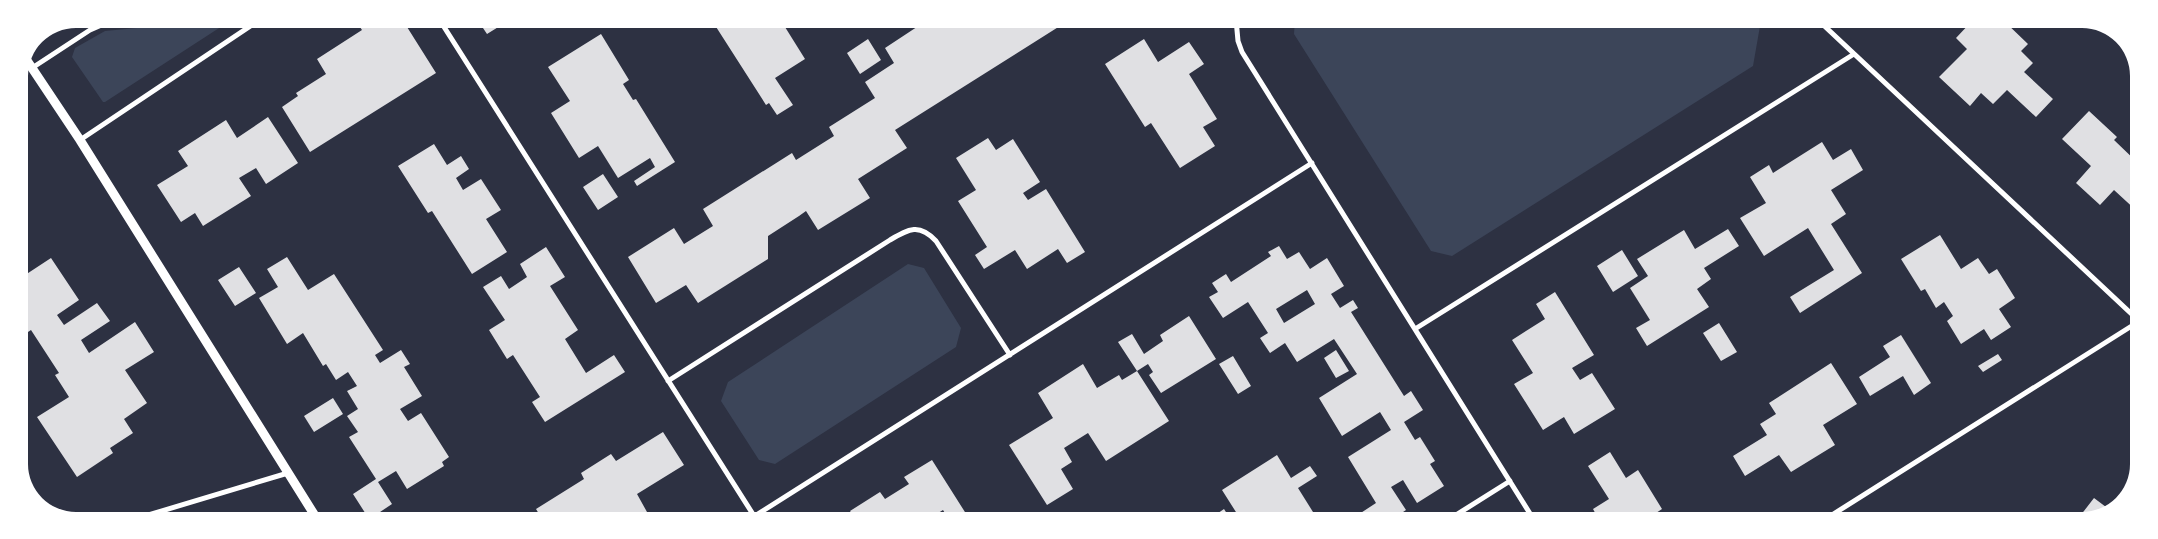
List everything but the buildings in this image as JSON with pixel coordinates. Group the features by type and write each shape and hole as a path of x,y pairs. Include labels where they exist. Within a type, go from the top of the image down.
{"street":[{"path":"32,68 95,28"},
{"path":"80,140 248,28"},
{"path":"444,28 750,512"},
{"path":"1237,28 1238,41 1242,52 1529,512"},
{"path":"1826,28 2130,313"},
{"path":"1415,329 1854,54"},
{"path":"29,63 80,140 312,512"},
{"path":"765,512 1312,163"},
{"path":"668,381 890,240 911,229 922,230 936,241 1010,355"},
{"path":"1837,512 2130,326"},
{"path":"158,512 288,473"},
{"path":"1461,512 1510,481"}],"shaded area":[{"path":"136,28 219,28 103,102 72,57 75,48 105,31"},
{"path":"1294,28 1760,28 1753,66 1452,256 1431,251 1294,34"},
{"path":"908,264 924,268 961,328 956,347 775,464 759,460 721,401 728,382"}]}
